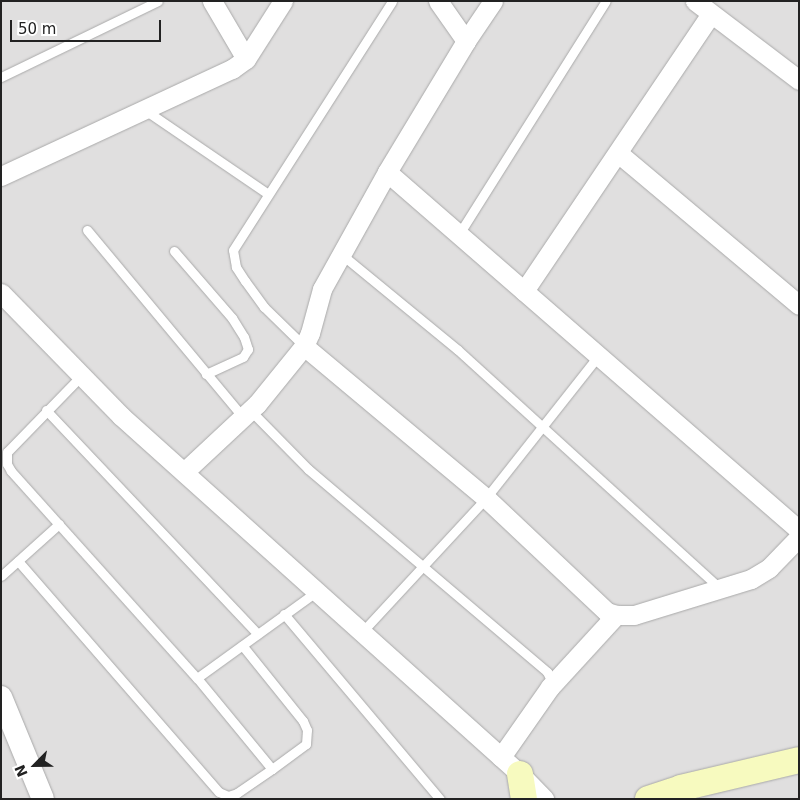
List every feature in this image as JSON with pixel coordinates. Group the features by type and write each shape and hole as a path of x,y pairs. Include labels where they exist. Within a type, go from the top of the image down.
{"main road":[{"path":"648,799 681,788 799,760"},
{"path":"510,765 524,799"}],"street":[{"path":"212,1 246,58"},
{"path":"1,176 218,77 246,58 283,1"},
{"path":"438,1 466,41"},
{"path":"184,472 247,414 304,346 310,333 322,289 341,254 386,172 466,41 493,1"},
{"path":"695,1 799,80"},
{"path":"524,291 710,14"},
{"path":"618,153 799,305"},
{"path":"386,172 799,530"},
{"path":"1,293 121,416 510,765 544,799"},
{"path":"304,346 486,498 608,612 616,615 634,615 759,576 799,536"},
{"path":"510,765 550,687 616,615"},
{"path":"1,697 43,799"}],"lane":[{"path":"1,77 158,1"},
{"path":"304,346 264,307 245,281 233,256 240,238 392,1"},
{"path":"459,234 606,1"},
{"path":"145,110 268,194"},
{"path":"87,230 206,374 308,469 547,672 552,682 550,687"},
{"path":"174,251 232,318 244,337 248,349 242,358 206,374"},
{"path":"341,254 458,350 544,426 721,589"},
{"path":"362,632 486,498 599,355"},
{"path":"81,376 7,452 6,458 11,471 198,678 272,769"},
{"path":"46,410 258,634"},
{"path":"1,576 59,524"},
{"path":"18,561 220,792 228,796 236,793 306,744 307,730 303,721 242,645"},
{"path":"198,678 316,591"},
{"path":"284,614 440,799"}],"shaded area":[{"path":"1,1 799,1 799,799 1,799"}]}
